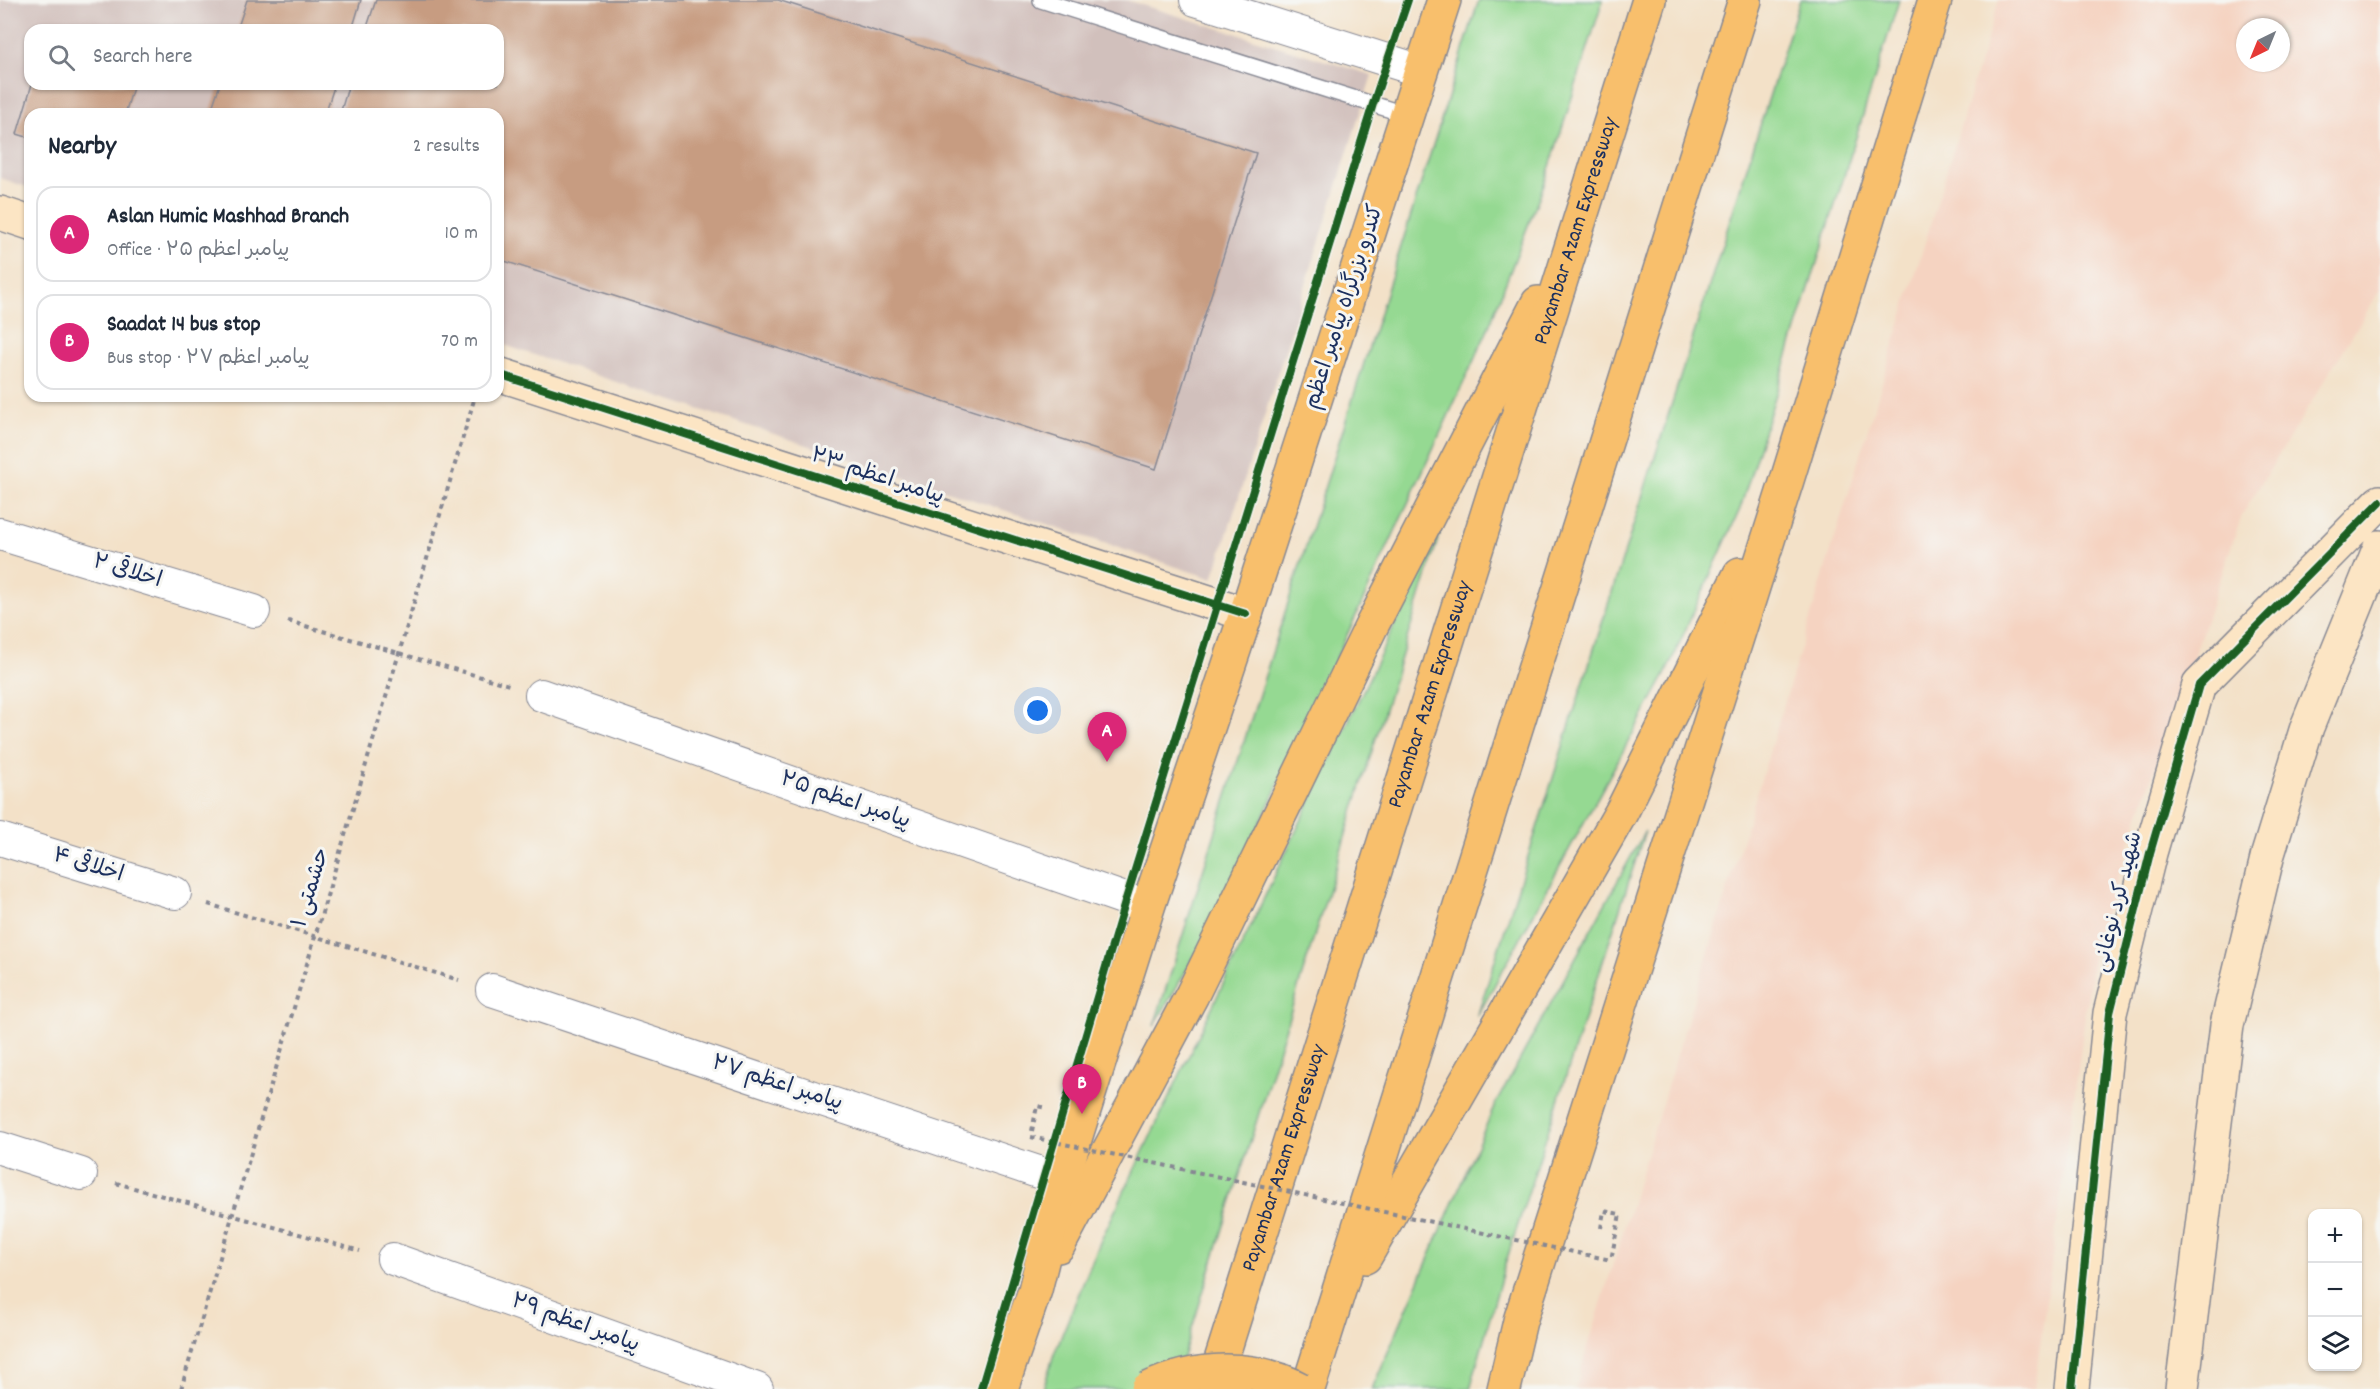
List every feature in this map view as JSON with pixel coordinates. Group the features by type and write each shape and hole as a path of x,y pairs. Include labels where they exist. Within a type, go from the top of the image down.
{"highway":[{"name":"کندرو بزرگراه پیامبر اعظم","path":"1035,1290 1053,1176 1148,907 1444,0"},
{"name":"Payambar Azam Expressway","path":"1212,1389 1649,0"},
{"path":"1308,1389 1745,0"},
{"path":"1504,1389 1520,1321 1787,480 1935,0"},
{"path":"1001,1389 1035,1290 1192,995 1371,627 1579,222"},
{"path":"1332,1313 1622,811 1787,480"},
{"path":"1148,1389 1172,1378 1228,1370 1283,1380 1300,1389"}],"street":[{"path":"1196,0 1421,70"},
{"path":"0,213 24,221"},
{"name":"پیامبر اعظم ۲۳","path":"504,376 1245,614"},
{"name":"شهید کرد نوغانی","path":"2072,1389 2110,1012 2150,853 2199,685 2380,502"},
{"name":"اخلاقی ۲","path":"0,534 254,611"},
{"path":"2182,1389 2227,1025 2268,854 2307,727 2380,547"},
{"name":"پیامبر اعظم ۲۵","path":"541,695 1148,907"},
{"name":"اخلاقی ۴","path":"0,839 175,893"},
{"name":"پیامبر اعظم ۲۷","path":"492,990 1053,1176"},
{"path":"0,1149 81,1174"},
{"name":"پیامبر اعظم ۲۹","path":"393,1259 757,1389"}],"lane":[{"path":"1041,0 1407,115"}],"path":[{"path":"254,611 541,695"},
{"path":"175,893 492,990"},
{"path":"1031,1137 1611,1260 1620,1214 1604,1211 1601,1228"},
{"path":"1053,1176 1054,1138"},
{"path":"81,1174 393,1259"}],"shaded area":[{"path":"0,0 1126,0 1372,75 1213,579 504,345 504,108 24,108 24,186 0,178"},
{"path":"1999,0 2380,0 2380,290 2242,515 2095,944 2034,1389 1575,1389"}],"green space":[{"path":"1479,0 1603,0 1546,179 1486,334 1215,921 1154,1026"},
{"path":"1800,0 1899,0 1740,509 1665,675 1477,1017"},
{"path":"1443,523 1173,1389 1043,1389 1054,1354 1101,1240"},
{"path":"1645,831 1503,1271 1470,1389 1372,1389 1495,1105"}],"building":[{"path":"247,0 361,0 354,24 239,24"},
{"path":"376,0 778,0 1256,153 1156,469 504,261 504,108 342,108 347,90 504,90 504,24 368,24"},
{"path":"30,90 132,90 127,108 25,108"},
{"path":"218,90 333,90 327,108 212,108"},
{"path":"24,111 24,136 17,134"}],"cycle path":[{"path":"981,1389 1126,899 1373,104 1408,0"},
{"path":"504,376 1246,614"},
{"path":"2072,1389 2110,1013 2150,853 2199,685 2380,502"}],"place":[{"name":"Aslan Humic Mashhad Branch","path":"1107,762"},
{"name":"Saadat 14 bus stop","path":"1082,1114"}]}
